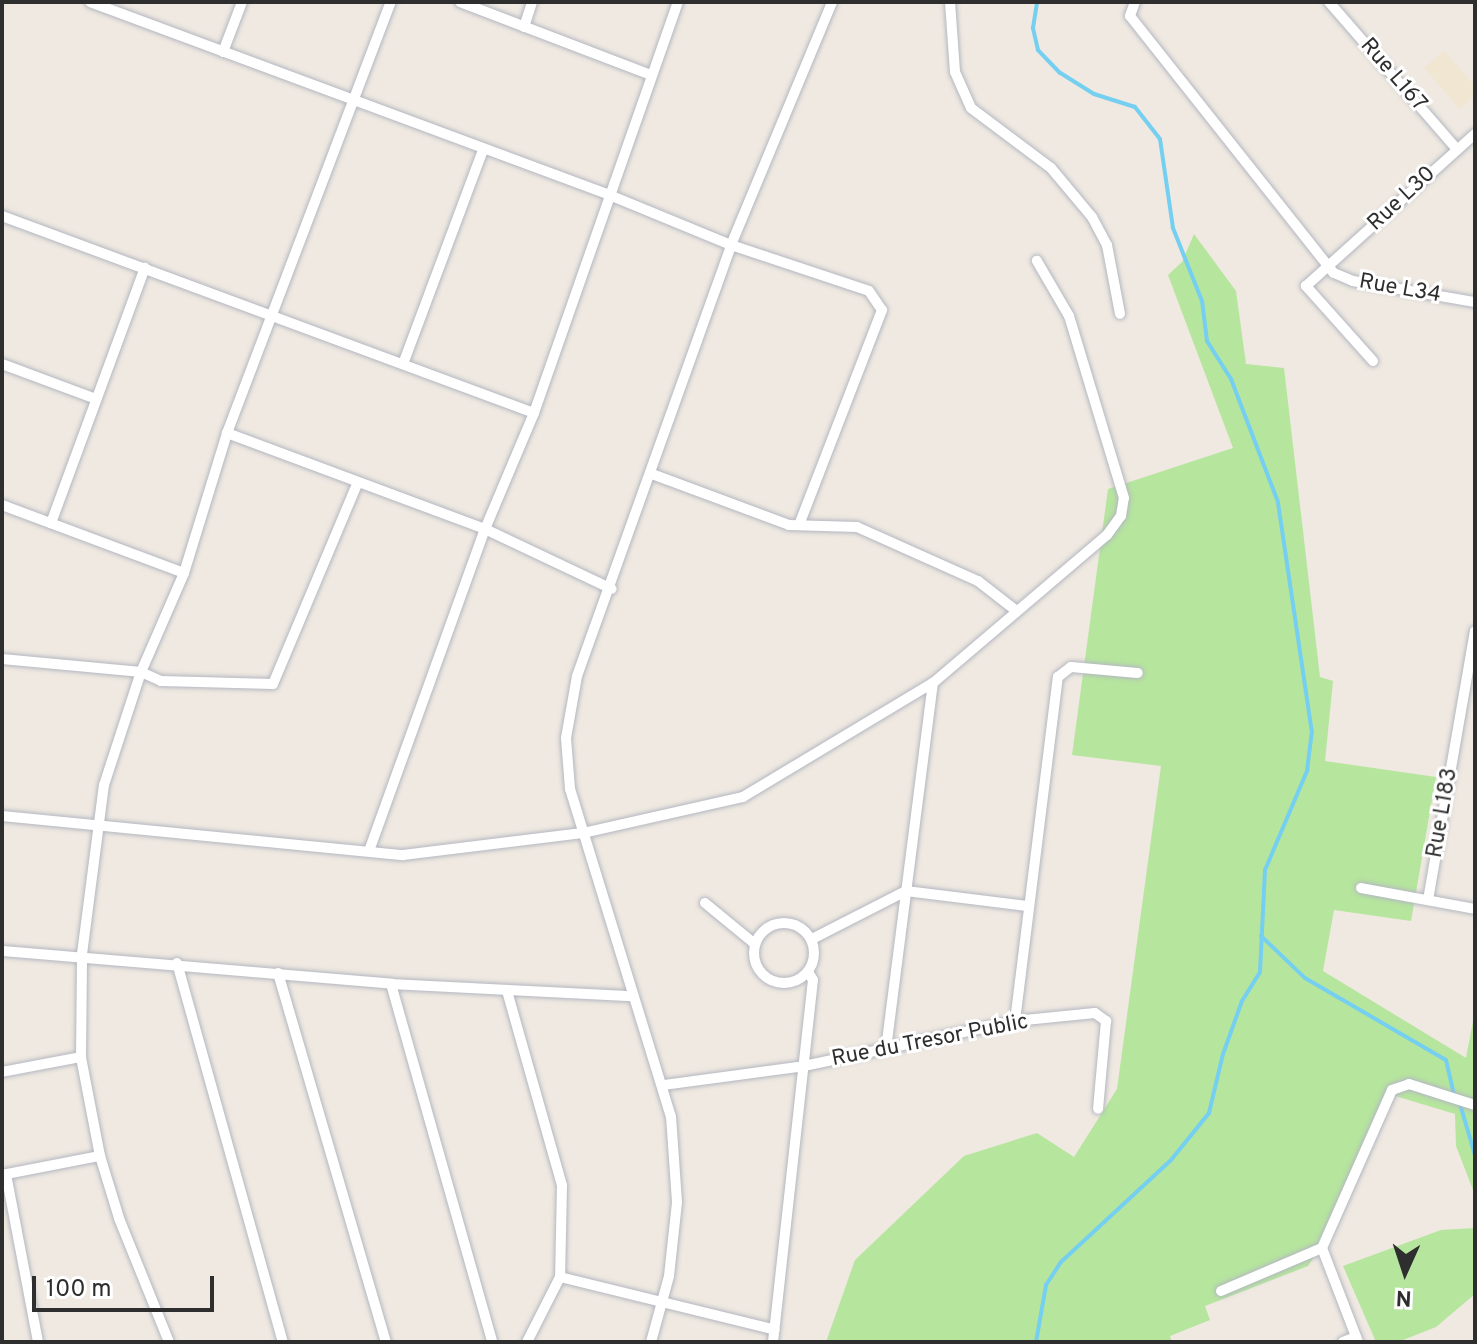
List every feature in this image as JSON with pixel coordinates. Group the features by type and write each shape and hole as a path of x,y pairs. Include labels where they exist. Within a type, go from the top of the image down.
{"street":[{"path":"90,2 607,194 731,245 869,291 882,310 799,525"},
{"path":"223,52 242,2"},
{"path":"169,1342 119,1218 100,1156 81,1057 82,954 104,785 141,672 184,573 227,433 357,102 391,2"},
{"path":"460,2 649,74"},
{"path":"524,27 532,2"},
{"path":"369,851 485,529 534,413 649,74 678,2"},
{"path":"651,1342 663,1307 677,1189 664,1085 632,996 583,833 566,771 566,738 577,676 612,589 731,245 832,2"},
{"path":"950,2 955,72 971,108 1051,168 1092,217 1107,245 1120,314"},
{"path":"1135,2 1130,16 1331,266"},
{"name":"Rue L167","path":"1329,2 1457,149"},
{"name":"Rue L30","path":"1373,361 1306,291 1309,281 1331,266 1475,134"},
{"path":"403,364 483,150"},
{"path":"2,216 274,313 534,413"},
{"path":"2,816 369,851 445,852 583,833 743,797 933,683 1014,609 1107,535 1121,516 1124,498 1069,316 1037,261"},
{"name":"Rue L34","path":"1331,266 1353,281 1475,302"},
{"path":"51,523 145,268"},
{"path":"2,364 96,399"},
{"path":"227,433 485,529 612,589"},
{"path":"652,474 799,525 857,527 987,586 1014,609"},
{"path":"2,659 141,672 161,681 273,684 358,482"},
{"path":"2,505 184,573"},
{"name":"Rue L183","path":"1428,900 1475,631"},
{"path":"1015,1021 1058,677 1071,667 1138,673"},
{"path":"886,1049 933,683"},
{"path":"1361,888 1475,909"},
{"path":"812,939 906,891 1027,906"},
{"path":"705,903 755,944 756,964 770,979 790,983 808,972 815,956 812,939 797,925 776,923 755,944"},
{"path":"2,951 82,954 391,984 632,996"},
{"path":"177,963 283,1342"},
{"path":"560,1277 774,1336 813,980 808,972"},
{"path":"278,973 386,1342"},
{"path":"391,984 492,1342"},
{"path":"507,991 562,1185 560,1277 527,1342"},
{"name":"Rue du Tresor Public","path":"664,1085 804,1066 1015,1021 1102,1016 1106,1021 1098,1109"},
{"path":"2,1072 81,1057"},
{"path":"1221,1291 1322,1248 1392,1090 1409,1084 1475,1105"},
{"path":"38,1342 4,1174 100,1156"},
{"path":"1322,1248 1357,1340 1343,1342"}],"shaded area":[{"path":"1444,51 1475,86 1475,95 1460,109 1424,68"}],"green space":[{"path":"1194,234 1236,291 1246,364 1284,368 1320,677 1333,681 1325,761 1436,777 1411,921 1334,910 1323,971 1466,1058 1475,1011 1475,1195 1456,1146 1455,1114 1392,1095 1329,1235 1308,1266 1205,1306 1210,1320 1170,1336 1172,1342 826,1342 855,1260 964,1156 1037,1133 1074,1157 1117,1089 1161,766 1072,755 1108,489 1233,448 1168,275 1182,262"},
{"path":"1475,1228 1475,1294 1436,1327 1398,1342 1376,1342 1343,1266 1441,1230"}],"waterway":[{"path":"1036,1342 1046,1285 1061,1262 1171,1160 1209,1113 1223,1054 1242,1001 1260,972 1265,870 1307,771 1312,733 1278,502 1231,379 1207,341 1202,301 1173,228 1160,139 1135,107 1094,94 1060,73 1038,50 1033,28 1037,2"},
{"path":"1261,936 1305,978 1446,1060 1455,1098"},
{"path":"1460,1104 1475,1155"}]}
